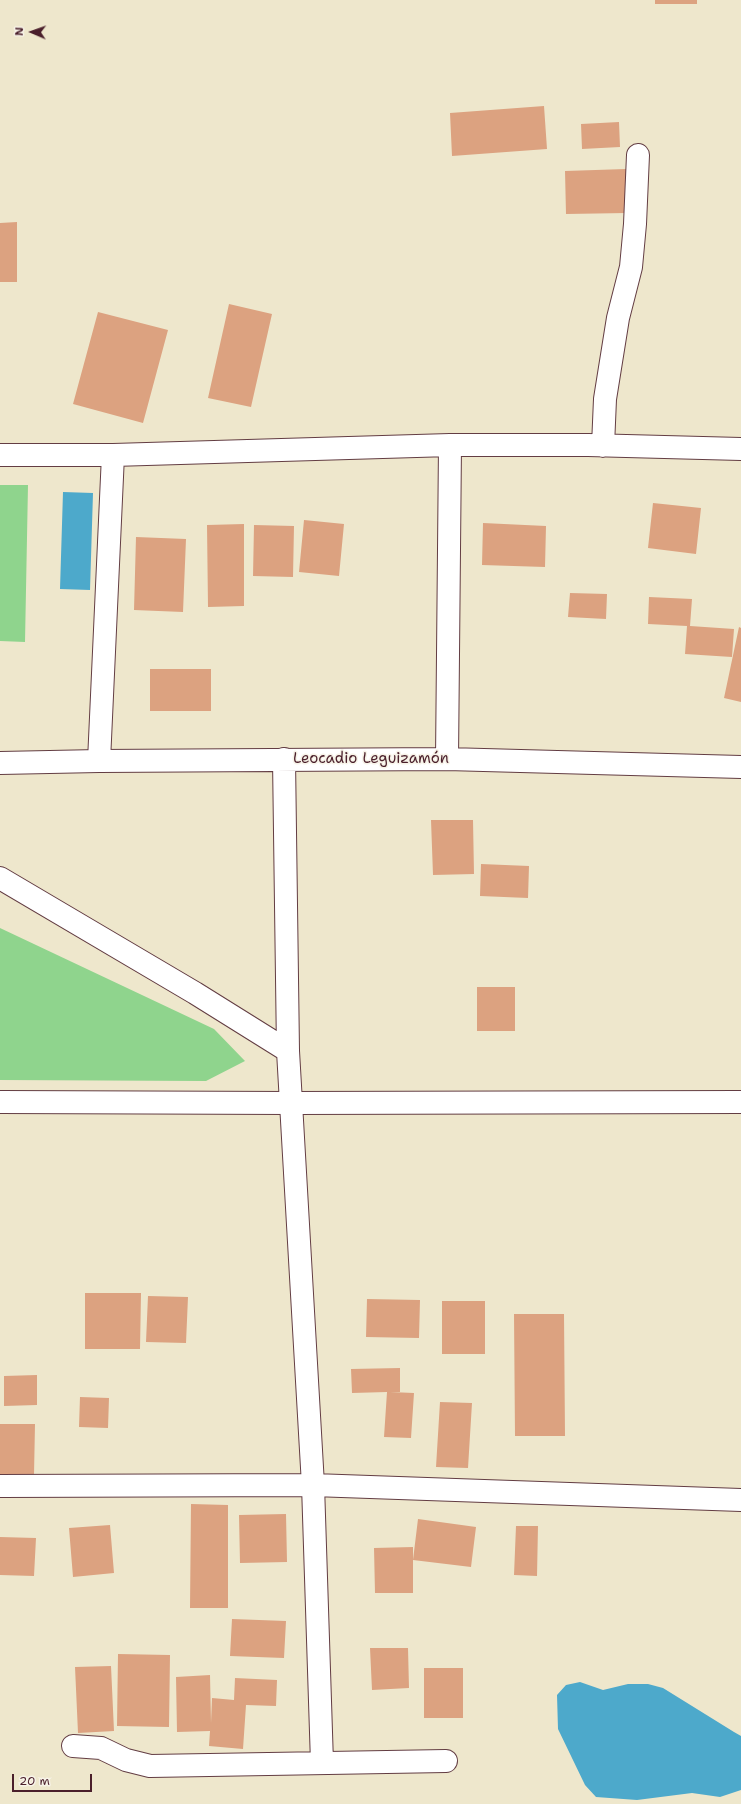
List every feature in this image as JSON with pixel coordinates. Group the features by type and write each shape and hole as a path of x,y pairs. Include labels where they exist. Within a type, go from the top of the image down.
{"street":[{"path":"603,446 604,399 618,318 631,267 635,224 638,156"},
{"path":"447,759 450,445"},
{"path":"0,454 113,455 450,445 741,449"},
{"path":"99,761 113,455"},
{"path":"284,759 288,1051 313,1485 322,1763"},
{"name":"Leocadio Leguizamón","path":"0,763 284,759 447,759 741,767"},
{"path":"0,878 195,993 288,1051"},
{"path":"0,1102 741,1102"},
{"path":"0,1486 313,1485 741,1500"},
{"path":"73,1746 101,1748 126,1760 150,1766 446,1761"}],"green space":[{"path":"0,485 28,485 25,642 0,641"},
{"path":"0,928 214,1029 245,1061 206,1081 0,1080"}],"water":[{"path":"63,492 93,493 90,590 60,589"},
{"path":"580,1682 603,1690 628,1684 648,1684 663,1688 741,1736 741,1790 720,1797 692,1793 637,1800 596,1797 585,1785 558,1729 557,1695 566,1685"}],"building":[{"path":"655,0 697,0 697,4 655,4"},
{"path":"544,106 547,149 452,156 450,113"},
{"path":"619,122 620,147 582,149 581,124"},
{"path":"626,169 627,213 566,214 565,171"},
{"path":"17,222 17,282 0,282 0,223"},
{"path":"229,304 272,314 251,407 208,398"},
{"path":"98,312 168,330 143,423 73,404"},
{"path":"653,503 701,508 696,554 648,548"},
{"path":"304,520 344,524 339,576 299,572"},
{"path":"483,523 546,526 545,567 482,565"},
{"path":"244,524 244,606 208,607 207,525"},
{"path":"254,525 294,526 293,577 253,576"},
{"path":"136,537 186,539 183,612 134,610"},
{"path":"570,593 607,594 606,619 568,617"},
{"path":"649,597 692,599 690,626 734,629 732,657 685,654 687,626 648,624"},
{"path":"739,627 741,628 741,702 724,698"},
{"path":"150,669 211,669 211,711 150,711"},
{"path":"431,820 473,820 474,874 433,875"},
{"path":"481,864 529,866 528,898 480,896"},
{"path":"477,987 515,987 515,1031 477,1031"},
{"path":"85,1293 141,1293 140,1349 85,1349"},
{"path":"148,1296 188,1297 186,1343 146,1342"},
{"path":"367,1299 420,1300 419,1338 366,1337"},
{"path":"442,1301 485,1301 485,1354 442,1354"},
{"path":"514,1314 564,1314 565,1436 515,1436"},
{"path":"400,1368 400,1392 390,1392 414,1393 411,1438 384,1437 387,1392 352,1393 351,1369"},
{"path":"37,1375 37,1405 4,1406 4,1376"},
{"path":"80,1397 109,1398 108,1428 79,1427"},
{"path":"440,1402 472,1403 468,1468 436,1467"},
{"path":"0,1424 35,1424 34,1475 0,1474"},
{"path":"191,1504 228,1505 228,1608 190,1608"},
{"path":"286,1514 287,1562 240,1563 239,1515"},
{"path":"418,1519 476,1527 471,1567 413,1560"},
{"path":"110,1525 114,1573 73,1577 69,1528"},
{"path":"516,1526 538,1526 537,1576 514,1575"},
{"path":"0,1537 36,1538 34,1576 0,1575"},
{"path":"413,1547 413,1593 375,1593 374,1548"},
{"path":"232,1619 286,1621 284,1658 230,1656"},
{"path":"370,1648 408,1648 409,1688 372,1690"},
{"path":"118,1654 170,1655 169,1727 117,1726"},
{"path":"111,1666 114,1731 78,1733 75,1667"},
{"path":"424,1668 463,1668 463,1718 424,1718"},
{"path":"210,1675 211,1723 212,1698 234,1700 235,1678 277,1680 276,1706 246,1705 243,1749 209,1746 210,1731 177,1732 176,1677"}]}
